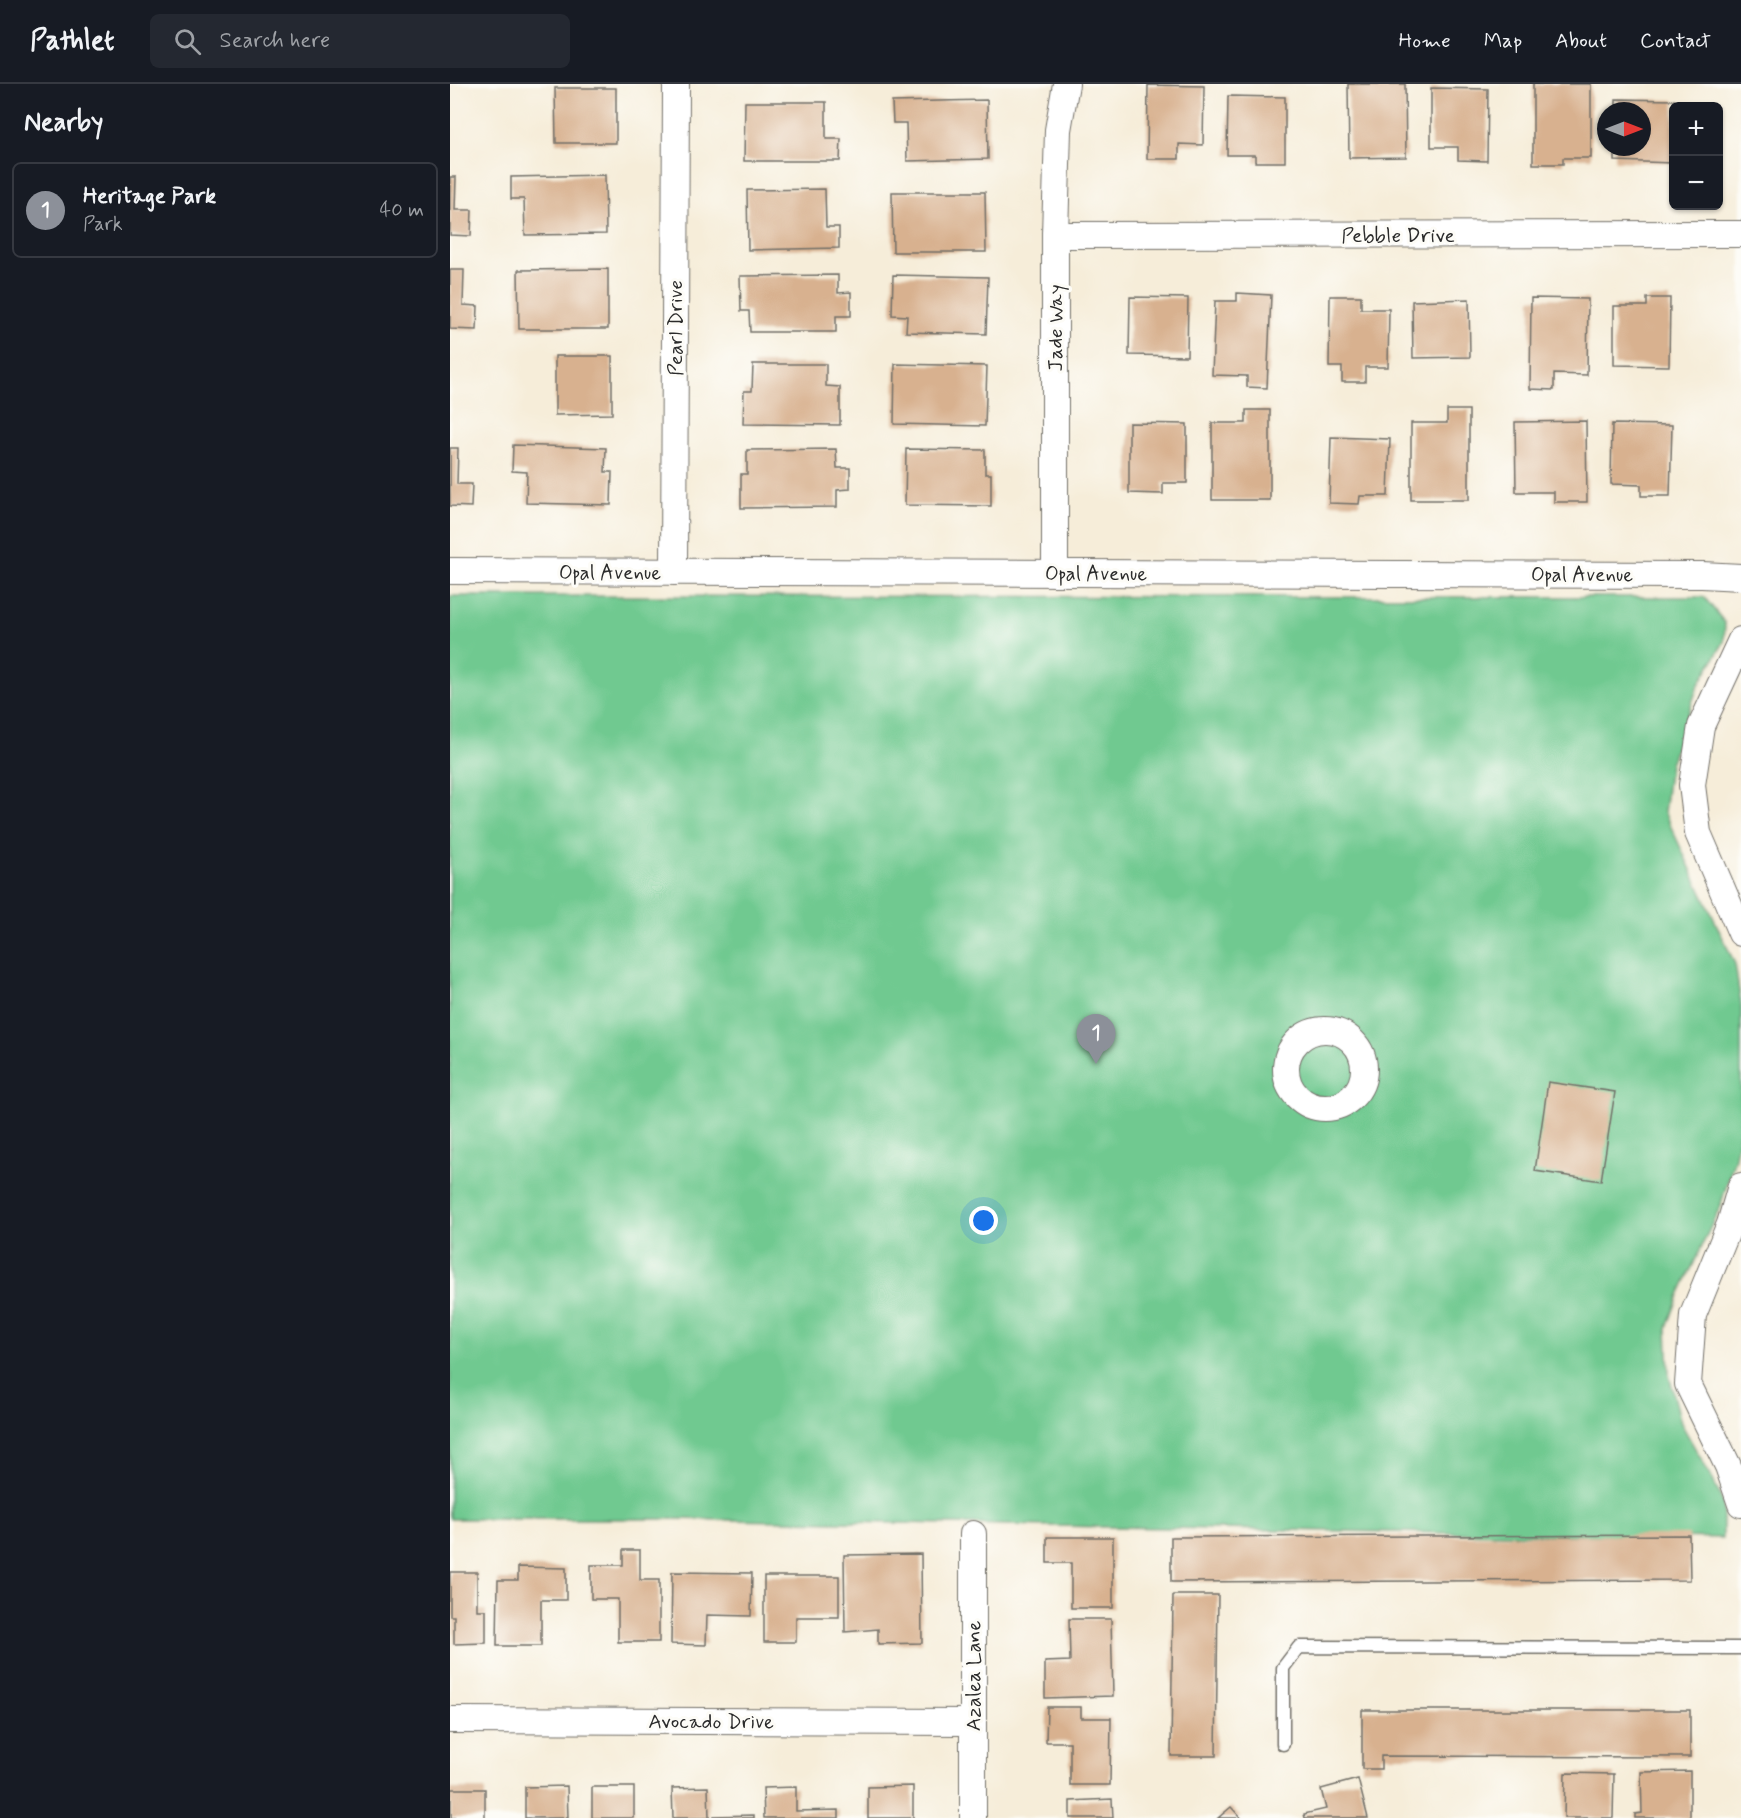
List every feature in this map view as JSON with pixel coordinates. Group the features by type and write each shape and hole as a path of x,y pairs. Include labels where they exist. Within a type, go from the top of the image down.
{"street":[{"name":"Pearl Drive","path":"674,572 676,84"},
{"name":"Jade Way","path":"1055,573 1055,235 1058,130 1066,84"},
{"name":"Pebble Drive","path":"1055,235 1741,234"},
{"name":"Opal Avenue","path":"450,571 1702,574 1741,577"},
{"path":"1741,640 1701,726 1692,785 1698,833 1741,933"},
{"path":"1741,1186 1730,1224 1693,1315 1688,1383 1728,1466 1741,1504"},
{"name":"Azalea Lane","path":"973,1534 973,1818"},
{"name":"Avocado Drive","path":"450,1720 973,1722"}],"lane":[{"path":"1283,1744 1283,1668 1299,1647 1741,1648"}],"green space":[{"path":"450,596 1704,597 1725,623 1724,642 1698,686 1670,764 1664,812 1735,964 1741,1005 1741,1124 1735,1157 1720,1207 1679,1295 1667,1328 1669,1375 1681,1423 1723,1503 1723,1538 674,1519 450,1519"}],"building":[{"path":"1348,84 1405,84 1406,157 1349,158"},
{"path":"1533,84 1591,84 1591,158 1563,158 1563,164 1533,164"},
{"path":"1148,85 1204,86 1203,145 1179,144 1179,159 1147,159"},
{"path":"555,88 616,88 616,143 556,143"},
{"path":"1431,88 1488,89 1487,161 1458,160 1458,147 1431,147"},
{"path":"1228,96 1285,97 1285,162 1255,162 1255,155 1227,155"},
{"path":"1616,99 1674,100 1674,102 1669,102 1669,163 1615,161 1615,156 1651,156 1651,102 1616,102"},
{"path":"987,100 988,159 907,161 906,123 893,123 892,102"},
{"path":"745,102 826,102 826,139 841,139 840,161 744,161"},
{"path":"605,175 606,234 525,235 524,199 511,199 511,177"},
{"path":"450,177 456,177 455,210 472,210 471,236 450,235"},
{"path":"825,189 826,227 839,227 839,248 748,250 747,190"},
{"path":"892,192 985,192 986,252 893,252"},
{"path":"608,269 608,329 519,329 518,270"},
{"path":"450,270 464,270 463,305 478,306 477,330 450,329"},
{"path":"838,275 838,293 851,292 851,316 836,316 836,332 750,332 749,311 741,311 740,276"},
{"path":"893,275 988,277 986,334 906,332 907,316 892,315"},
{"path":"1237,293 1271,295 1267,388 1247,387 1247,376 1212,375 1215,301 1237,301"},
{"path":"1330,296 1361,296 1361,309 1389,309 1388,367 1365,367 1365,382 1342,382 1342,367 1329,367"},
{"path":"1130,297 1188,298 1187,356 1129,355"},
{"path":"1531,298 1588,299 1587,375 1554,374 1554,390 1530,389"},
{"path":"1647,298 1670,298 1669,366 1614,365 1614,306 1647,306"},
{"path":"1469,299 1470,357 1413,358 1412,301"},
{"path":"555,356 612,356 612,414 555,415"},
{"path":"753,364 826,364 826,386 840,387 840,425 743,424 744,391 752,391"},
{"path":"895,364 987,366 985,426 894,424"},
{"path":"1246,410 1270,410 1270,500 1212,500 1212,423 1246,423"},
{"path":"1447,410 1469,410 1469,500 1411,500 1411,423 1447,423"},
{"path":"1586,421 1587,502 1554,502 1554,492 1516,492 1515,422"},
{"path":"1129,423 1187,424 1187,483 1163,483 1163,494 1129,493"},
{"path":"1612,424 1672,425 1670,496 1641,496 1641,485 1611,484"},
{"path":"1331,437 1390,439 1388,496 1360,496 1359,504 1329,503"},
{"path":"513,445 606,448 605,472 612,472 611,505 526,503 527,472 512,471"},
{"path":"450,448 458,448 457,484 472,484 471,507 450,506"},
{"path":"836,449 837,468 850,468 850,489 837,490 837,507 741,508 741,474 747,474 747,450"},
{"path":"906,449 985,450 985,474 991,474 991,506 905,505"},
{"path":"1548,1082 1615,1092 1601,1181 1535,1171"},
{"path":"1689,1535 1690,1580 1171,1582 1171,1537"},
{"path":"1047,1537 1113,1537 1113,1608 1071,1608 1071,1563 1047,1563"},
{"path":"623,1550 640,1550 640,1580 659,1580 659,1642 618,1642 618,1599 591,1599 591,1565 623,1565"},
{"path":"921,1554 922,1643 878,1644 878,1629 845,1632 844,1555"},
{"path":"518,1567 566,1568 566,1600 541,1600 541,1646 497,1646 498,1580 518,1580"},
{"path":"450,1572 477,1572 477,1610 486,1610 486,1643 454,1644 454,1616 450,1616"},
{"path":"672,1572 752,1573 751,1616 707,1615 706,1645 671,1644"},
{"path":"764,1576 839,1576 839,1617 796,1617 796,1642 764,1642"},
{"path":"1173,1595 1218,1595 1216,1756 1171,1756"},
{"path":"1069,1619 1111,1619 1113,1696 1045,1698 1045,1662 1070,1661"},
{"path":"1047,1707 1081,1707 1081,1718 1111,1718 1110,1785 1070,1785 1070,1742 1046,1742"},
{"path":"1362,1710 1690,1710 1690,1757 1381,1756 1381,1769 1362,1769"},
{"path":"1690,1771 1690,1818 1635,1818 1635,1814 1642,1813 1641,1772"},
{"path":"1565,1773 1614,1774 1613,1818 1564,1818"},
{"path":"1358,1779 1368,1818 1305,1818 1304,1814 1326,1809 1321,1789"},
{"path":"567,1786 568,1818 525,1818 525,1787"},
{"path":"913,1786 913,1818 868,1818 868,1787"},
{"path":"592,1787 634,1787 634,1818 592,1818"},
{"path":"708,1787 709,1818 673,1818 672,1788"},
{"path":"796,1787 796,1811 839,1810 839,1818 764,1818 763,1788"},
{"path":"451,1789 485,1789 485,1818 451,1818"},
{"path":"1112,1799 1113,1818 1070,1818 1070,1801"},
{"path":"1231,1807 1241,1818 1218,1818"},
{"path":"754,1815 754,1818 713,1818 713,1816"}],"place":[{"name":"Heritage Park","path":"1096,1064"}]}
